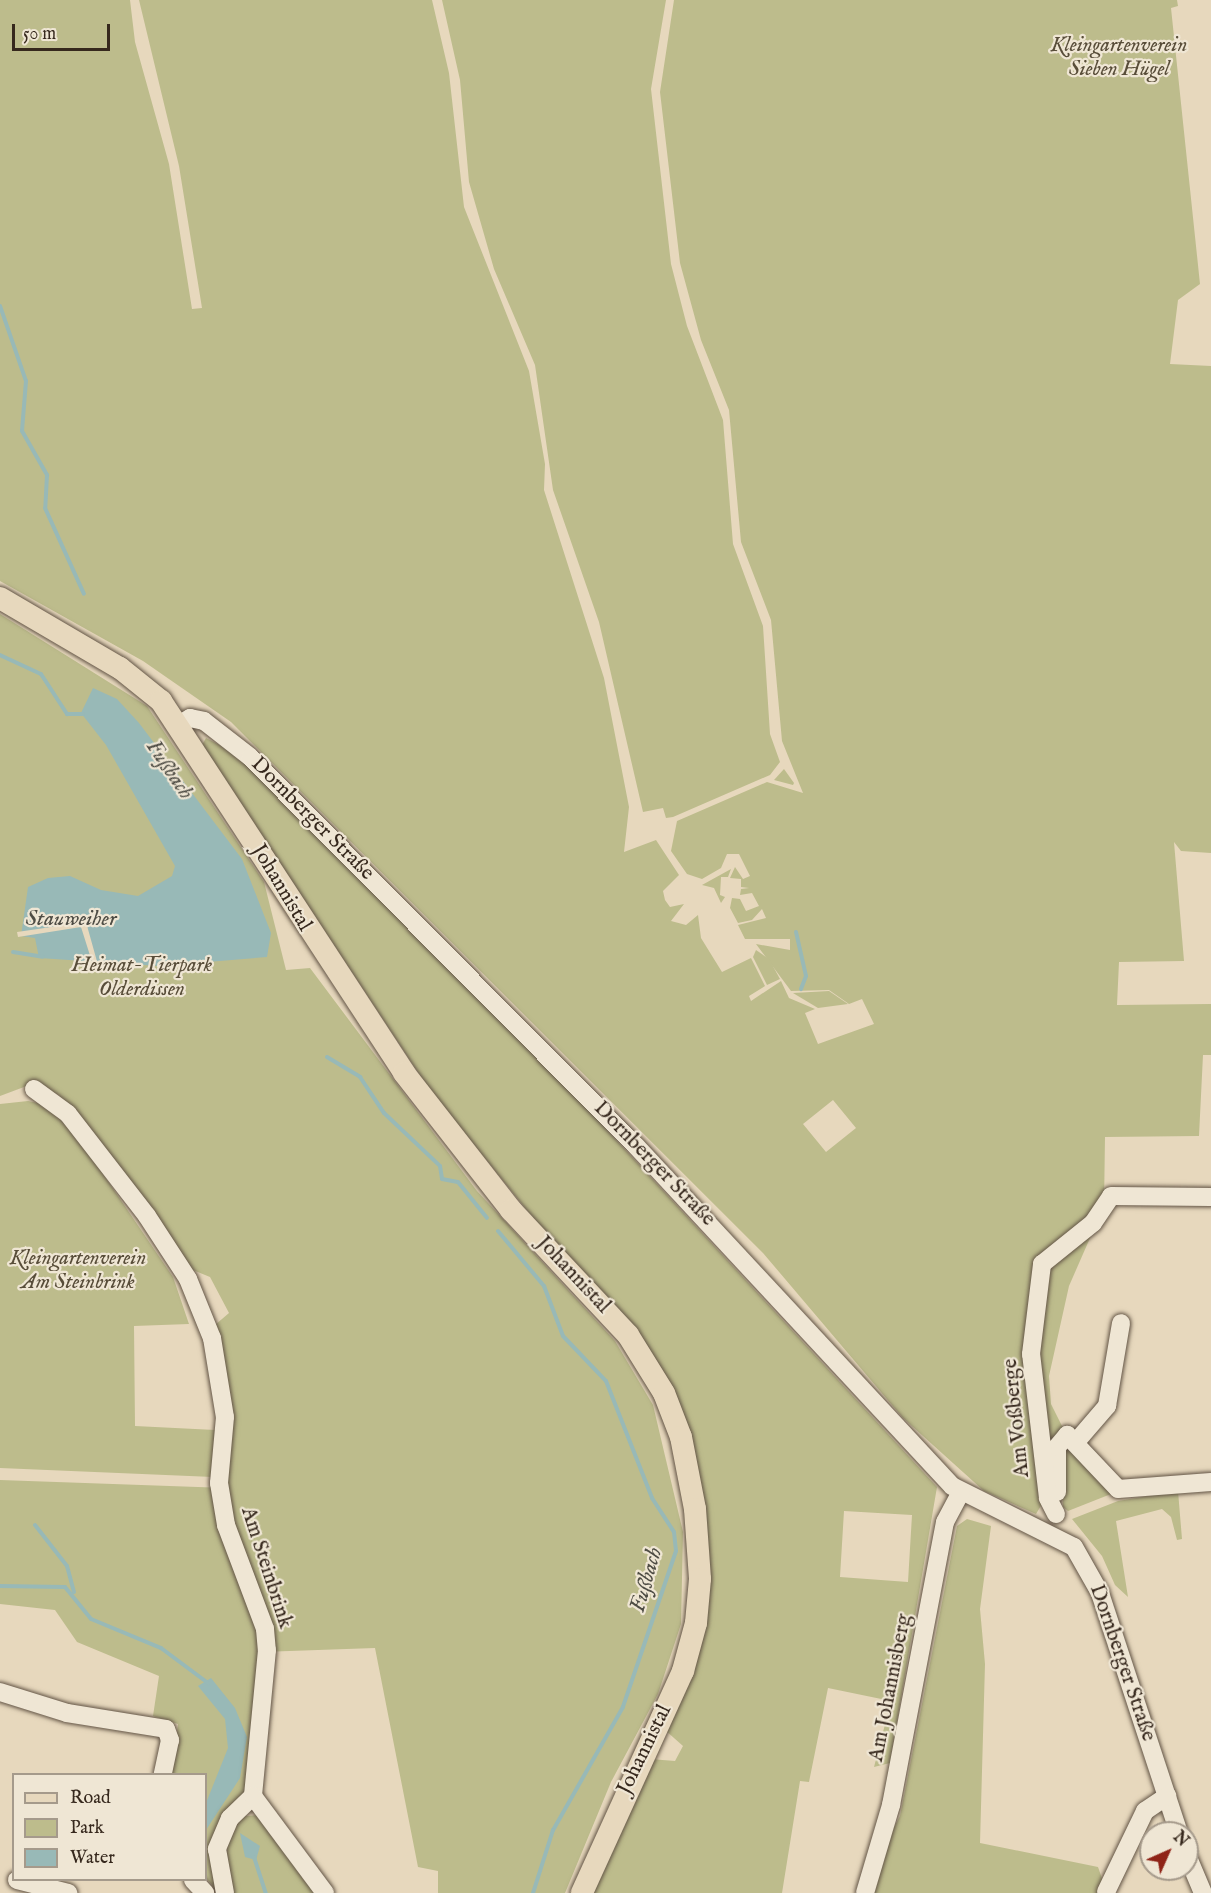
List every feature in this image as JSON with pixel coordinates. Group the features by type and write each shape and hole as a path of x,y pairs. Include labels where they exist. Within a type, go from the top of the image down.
{"main road":[{"path":"0,598 132,676 178,725"},
{"name":"Johannistal","path":"178,725 361,1013 480,1173 641,1353 681,1437 700,1555 691,1649 582,1893"}],"street":[{"name":"Dornberger Straße","path":"178,725 190,718 204,721 250,757 636,1146 961,1492 1052,1533 1074,1547 1100,1593 1175,1821"},
{"name":"Am Steinbrink","path":"34,1089 68,1114 147,1216 188,1279 212,1338 225,1417 219,1483 226,1525 266,1629 267,1650 253,1796"},
{"name":"Am Voßberge","path":"1056,1514 1048,1498 1031,1354 1042,1264 1093,1223 1111,1196 1211,1197"},
{"path":"1052,1533 1056,1514 1057,1447 1070,1439 1107,1407 1121,1323"},
{"path":"1070,1439 1118,1489 1211,1482"},
{"name":"Am Johannisberg","path":"865,1893 891,1805 945,1522 961,1492"},
{"path":"0,1692 67,1713 166,1729 170,1740 163,1773"},
{"path":"225,1893 216,1864 220,1838 253,1796 325,1893"},
{"path":"1106,1892 1145,1811 1167,1796"},
{"path":"23,1881 68,1893"},
{"path":"195,1881 205,1893"}],"green space":[{"name":"Kleingartenverein Sieben Hügel","path":"0,0 130,0 135,42 169,164 192,309 202,308 179,166 139,0 432,0 449,73 464,207 529,371 545,464 544,490 604,678 629,807 624,852 656,840 679,875 663,891 670,907 684,904 671,921 686,925 698,915 701,938 722,972 751,958 765,986 749,996 751,1001 781,981 789,998 815,1009 805,1013 818,1044 874,1024 862,999 849,1004 829,990 791,991 756,944 790,950 790,939 745,939 738,925 766,918 762,909 752,920 738,923 730,908 732,898 740,899 746,911 759,906 752,893 740,895 741,889 749,888 741,887 741,879 730,878 735,867 743,879 750,876 739,854 727,854 721,868 702,879 687,874 671,851 677,821 767,782 803,793 782,741 771,620 741,542 729,410 701,340 680,263 660,92 674,0 1177,0 1178,6 1171,8 1200,284 1178,300 1170,364 1211,366 1211,853 1181,851 1174,842 1184,961 1119,962 1117,1005 1211,1004 1211,1055 1203,1055 1199,1136 1105,1137 1104,1206 1069,1286 1049,1376 1051,1404 1063,1428 1051,1439 1051,1489 1036,1514 984,1491 903,1418 763,1253 231,722 143,661 0,581","holes":["833,1100 856,1128 826,1152 803,1124"]},
{"path":"442,0 666,0 651,89 671,264 687,326 723,420 733,544 763,626 770,734 780,762 770,775 673,817 666,818 663,808 643,812 599,622 553,490 535,365 494,269 469,182 460,80"},
{"name":"Heimat-Tierpark Olderdissen","path":"0,614 147,706 264,882 286,970 310,968 477,1191 615,1341 653,1405 683,1532 681,1624 658,1694 611,1782 565,1893 438,1893 438,1871 418,1867 375,1648 261,1652 250,1785 236,1803 246,1816 260,1815 320,1893 219,1893 207,1879 207,1773 172,1773 178,1724 153,1716 159,1676 77,1642 55,1610 0,1604 0,1480 226,1488 215,1325 229,1313 210,1277 188,1268 59,1095 32,1084 0,1096"},
{"path":"206,738 235,753 557,1076 937,1487 890,1763 874,1767 891,1701 828,1688 809,1782 800,1781 782,1893 589,1893 650,1759 675,1761 683,1746 665,1730 705,1630 703,1511 634,1327 539,1225 429,1089 202,745","holes":["844,1511 912,1515 908,1582 840,1577"]},
{"path":"784,769 794,783 793,785 774,780"},
{"path":"731,869 728,877 721,877 720,895 725,897 721,903 714,888 702,885"},
{"path":"756,950 769,959 780,979 767,985 753,957"},
{"path":"829,991 848,1004 818,1008 793,993"},
{"name":"Kleingartenverein Am Steinbrink","path":"28,1101 48,1105 82,1143 173,1277 189,1324 134,1326 135,1426 215,1430 213,1477 0,1468 0,1104"},
{"path":"1069,1448 1111,1494 1068,1511 1063,1507 1061,1451"},
{"path":"1178,1491 1182,1539 1177,1540 1171,1517 1162,1509 1116,1521 1128,1597 1115,1585 1102,1556 1072,1519 1118,1501"},
{"path":"967,1519 991,1526 980,1609 985,1664 980,1843 1098,1867 1107,1893 873,1893 882,1849 900,1816 957,1526"}],"water":[{"name":"Stauweiher","path":"93,688 117,699 139,723 242,859 271,933 267,957 159,966 39,958 35,938 21,936 28,887 48,878 70,876 101,890 138,896 172,876 175,866 106,745 81,713"},
{"path":"211,1678 235,1708 247,1737 240,1778 207,1828 207,1800 228,1748 225,1719 198,1686"},
{"path":"240,1833 260,1846 256,1860 245,1857"}],"pier":[{"path":"86,922 98,965 93,965 81,927 18,937 17,932"}],"waterway":[{"path":"0,306 26,381 22,431 47,475 45,508 84,594"},
{"name":"Fußbach","path":"0,655 41,674 67,714 83,714"},
{"path":"796,932 806,976 801,989"},
{"path":"13,952 43,957"},
{"name":"Fußbach","path":"327,1057 360,1077 384,1113 440,1166 442,1179 458,1182 487,1218"},
{"name":"Fußbach","path":"498,1231 544,1286 563,1336 606,1381 652,1498 674,1532 676,1551 623,1707 553,1830 533,1893"},
{"path":"35,1525 67,1566 74,1592"},
{"path":"0,1586 65,1587 91,1619 161,1648 208,1683"},
{"path":"254,1857 266,1893"}]}
